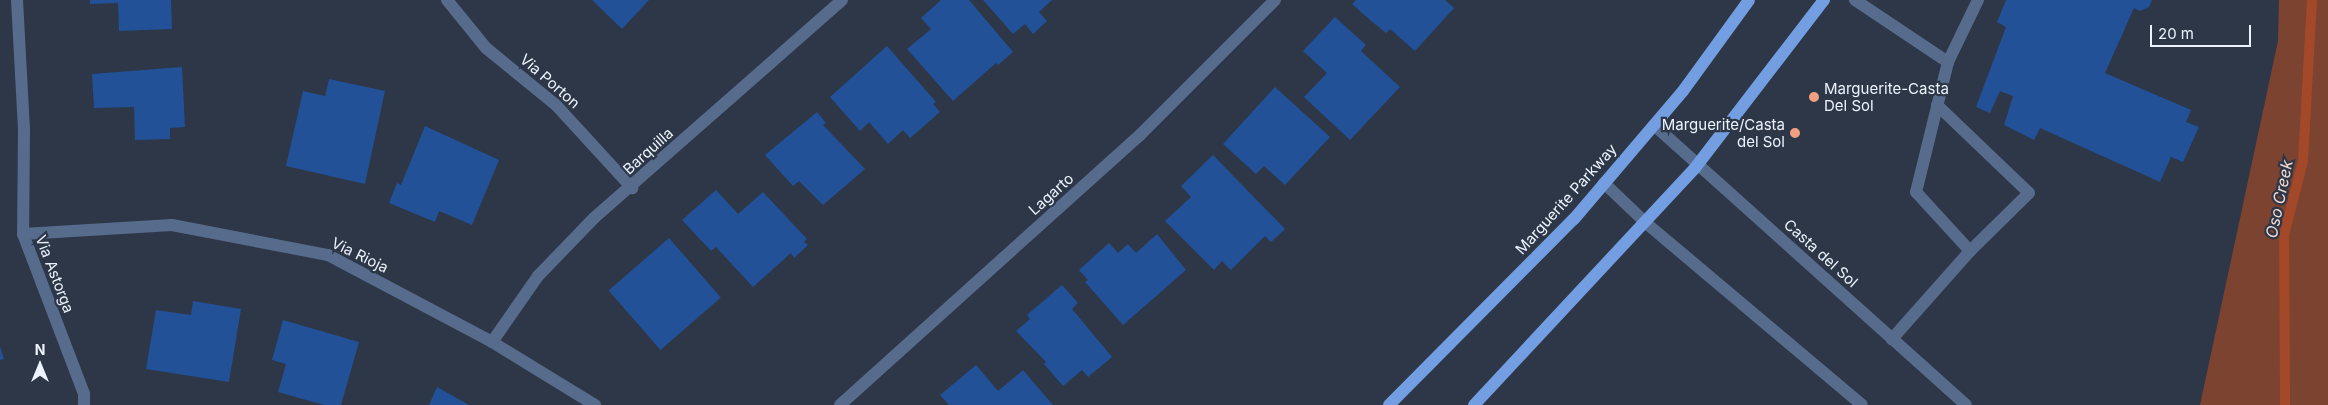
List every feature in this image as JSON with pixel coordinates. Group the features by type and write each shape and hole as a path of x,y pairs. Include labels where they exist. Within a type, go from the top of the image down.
{"main road":[{"name":"Marguerite Parkway","path":"1389,405 1567,226 1654,125 1750,0"},
{"path":"1474,405 1646,223 1699,164 1824,0"}],"street":[{"name":"Via Astorga","path":"17,0 24,129 23,234 84,394 84,405"},
{"name":"Via Porton","path":"447,0 486,48 556,105 632,188"},
{"name":"Barquilla","path":"492,342 538,276 594,218 632,188 842,0"},
{"name":"Lagarto","path":"840,405 1140,135 1276,0"},
{"path":"1855,0 1948,62"},
{"path":"1970,250 1916,192 1948,62 1978,0"},
{"path":"1892,339 1970,250 2029,193 1937,105"},
{"name":"Casta del Sol","path":"1654,125 1966,405"},
{"path":"1604,183 1646,223 1862,405"},
{"name":"Via Rioja","path":"23,234 172,225 328,255 492,342 595,405"}],"shaded area":[{"path":"2279,0 2328,0 2328,405 2200,405 2278,41"}],"building":[{"path":"90,0 171,0 172,29 119,31 118,3 90,4"},
{"path":"592,0 649,0 622,29"},
{"path":"941,0 969,0 1013,52 998,65 996,63 953,101 907,49 931,29 921,18"},
{"path":"983,0 1052,0 1039,12 1047,21 1033,34 1025,24 1013,34"},
{"path":"1356,0 1445,0 1454,8 1415,51 1390,29 1386,33 1370,20 1352,4"},
{"path":"2006,0 2152,0 2149,7 2140,11 2134,8 2105,73 2191,110 2186,122 2199,127 2183,162 2171,157 2160,182 2040,128 2034,140 2004,125 2013,96 2000,91 1990,113 1976,107 2006,27 1997,22"},
{"path":"1335,17 1366,45 1361,51 1400,87 1350,140 1304,97 1327,73 1303,51"},
{"path":"887,46 936,102 933,104 940,112 910,138 903,130 888,144 869,122 860,131 830,97"},
{"path":"182,67 185,127 170,128 170,139 135,140 134,107 94,108 92,74"},
{"path":"329,79 385,91 365,184 286,166 303,91 325,96"},
{"path":"1275,87 1330,137 1285,185 1264,166 1256,174 1223,144"},
{"path":"817,112 826,123 823,125 865,169 823,205 799,181 793,186 765,155"},
{"path":"425,126 499,160 472,225 439,211 435,222 389,203 397,183 401,185"},
{"path":"1213,155 1285,229 1271,242 1265,236 1231,270 1222,261 1214,270 1165,221 1191,197 1181,186"},
{"path":"716,190 738,214 763,192 807,239 804,242 808,245 794,258 791,253 753,287 716,247 711,251 682,220"},
{"path":"1157,234 1186,270 1123,325 1085,282 1088,280 1079,270 1109,243 1118,253 1128,244 1136,253"},
{"path":"669,238 721,298 660,350 609,290"},
{"path":"1062,285 1078,303 1072,309 1112,357 1088,377 1082,370 1063,386 1044,364 1046,362 1016,331 1030,319 1027,315"},
{"path":"193,301 241,309 229,382 146,369 156,310 191,315"},
{"path":"283,320 359,342 341,405 324,405 278,392 286,364 272,360"},
{"path":"0,346 4,359 0,360"},
{"path":"976,365 998,391 1023,370 1053,405 949,405 940,395"},
{"path":"437,387 469,405 429,405"}],"waterway":[{"name":"Oso Creek","path":"2285,405 2284,235 2303,161 2312,0"}],"place":[{"name":"Marguerite-Casta Del Sol","path":"1814,97"},
{"name":"Marguerite/Casta del Sol","path":"1795,133"}]}
